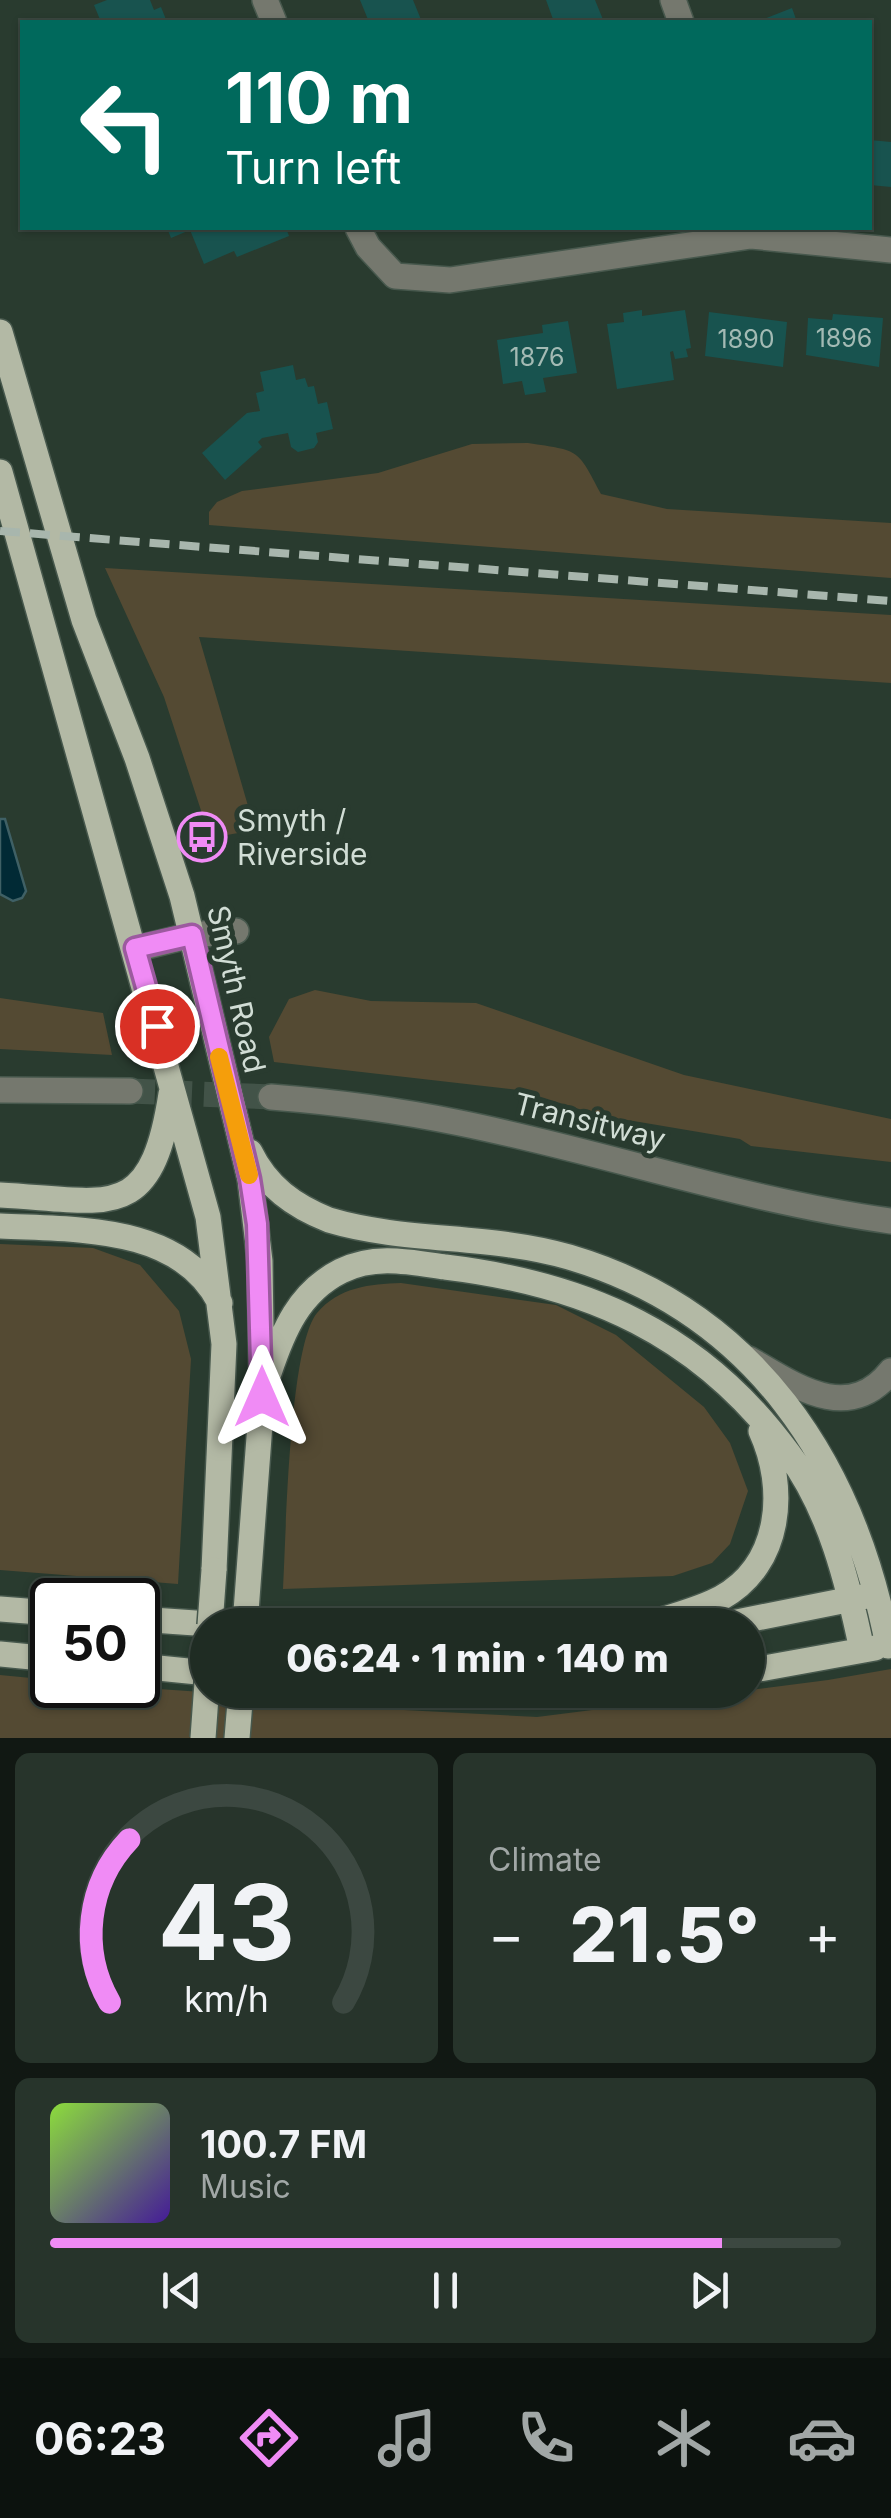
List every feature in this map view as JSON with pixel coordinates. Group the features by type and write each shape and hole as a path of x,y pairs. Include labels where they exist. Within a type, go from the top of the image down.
{"main road":[{"name":"Smyth Road","path":"0,332 84,620 137,758 192,935 257,1224 262,1397 246,1608"},
{"path":"0,472 208,1217 221,1305 224,1411 211,1608"},
{"path":"0,1195 96,1200 139,1186 151,1172 161,1145 172,1084"},
{"path":"230,1101 258,1168 284,1196 310,1212 348,1226 568,1257 628,1280 687,1311 749,1359 823,1460 854,1520 884,1592 889,1646 765,1668"},
{"path":"0,1226 108,1232 143,1240 205,1281 221,1305"},
{"path":"262,1397 289,1321 312,1291 357,1264 398,1261 534,1280 583,1295 692,1355 723,1380 787,1451 836,1550 862,1650"},
{"path":"695,1608 720,1599 738,1586 766,1549 774,1528 776,1477 771,1453 752,1413"},
{"path":"765,1616 884,1592"},
{"path":"0,1609 30,1611"},
{"path":"160,1621 190,1623"},
{"path":"0,1654 30,1657"},
{"path":"160,1668 190,1670"},
{"path":"203,1738 205,1708"},
{"path":"237,1738 240,1708"}],"street":[{"path":"363,237 394,276 450,280 750,232 891,250"},
{"path":"135,948 192,935 236,932"},
{"path":"0,1090 130,1091"},
{"name":"Transitway","path":"271,1097 366,1105 461,1123 783,1200 891,1221"},
{"path":"749,1359 806,1393 826,1398 865,1391 891,1371"}],"shaded area":[{"path":"528,443 575,454 601,494 667,509 891,523 891,578 209,525 209,512 217,502 242,491 378,473 472,444"},
{"path":"105,568 891,615 891,683 199,637 255,830 210,838 164,697"},
{"path":"315,990 371,1001 476,1003 684,1075 891,1119 891,1162 751,1146 740,1139 598,1115 519,1090 274,1062 269,1037 289,999"},
{"path":"0,998 103,1013 112,1055 0,1049"},
{"path":"0,1244 93,1248 140,1265 179,1311 191,1359 178,1584 160,1583 160,1578 0,1570"},
{"path":"401,1283 556,1305 616,1335 704,1407 730,1443 748,1491 730,1544 712,1563 673,1576 283,1589 295,1401 308,1332 317,1313 335,1297 367,1286"},
{"path":"891,1669 891,1738 0,1738 0,1675 30,1678 30,1708 160,1708 160,1689 190,1691 190,1708 384,1708 537,1717 608,1708 765,1708 765,1688"}],"water":[{"path":"0,819 5,819 26,891 22,898 13,901 0,894"}],"building":[{"path":"107,0 150,0 154,10 161,7 166,20 100,20 94,5"},
{"path":"360,0 413,0 421,20 368,20"},
{"path":"546,0 595,0 603,20 553,20"},
{"path":"792,8 796,20 761,20"},
{"path":"872,140 891,142 891,187 872,185"},
{"path":"168,230 190,230 171,238"},
{"path":"190,230 287,230 289,236 237,257 234,251 204,264"},
{"path":"642,310 642,316 685,310 691,348 686,349 688,357 675,359 673,351 670,352 674,380 617,389 607,324 624,322 623,313"},
{"path":"709,312 787,322 783,367 705,356"},
{"path":"833,314 883,318 879,367 806,355 808,318 832,320"},
{"path":"568,321 577,373 543,378 546,392 525,395 522,381 503,384 497,340 543,333 542,325"},
{"path":"293,365 296,380 305,378 308,387 314,386 318,404 327,402 333,429 316,433 318,442 314,448 298,452 291,447 288,433 262,438 258,442 262,447 225,480 202,453 247,413 260,411 256,393 264,391 260,372"}],"tunnel":[{"path":"130,1091 271,1097"}],"railway":[{"path":"0,531 891,601"}],"slow traffic":[{"path":"219,1057 249,1175"}],"place":[{"name":"Smyth / Riverside","path":"202,837"}],"route":[{"path":"157,1026 135,948 192,935 250,1179 257,1224 262,1397"}]}
